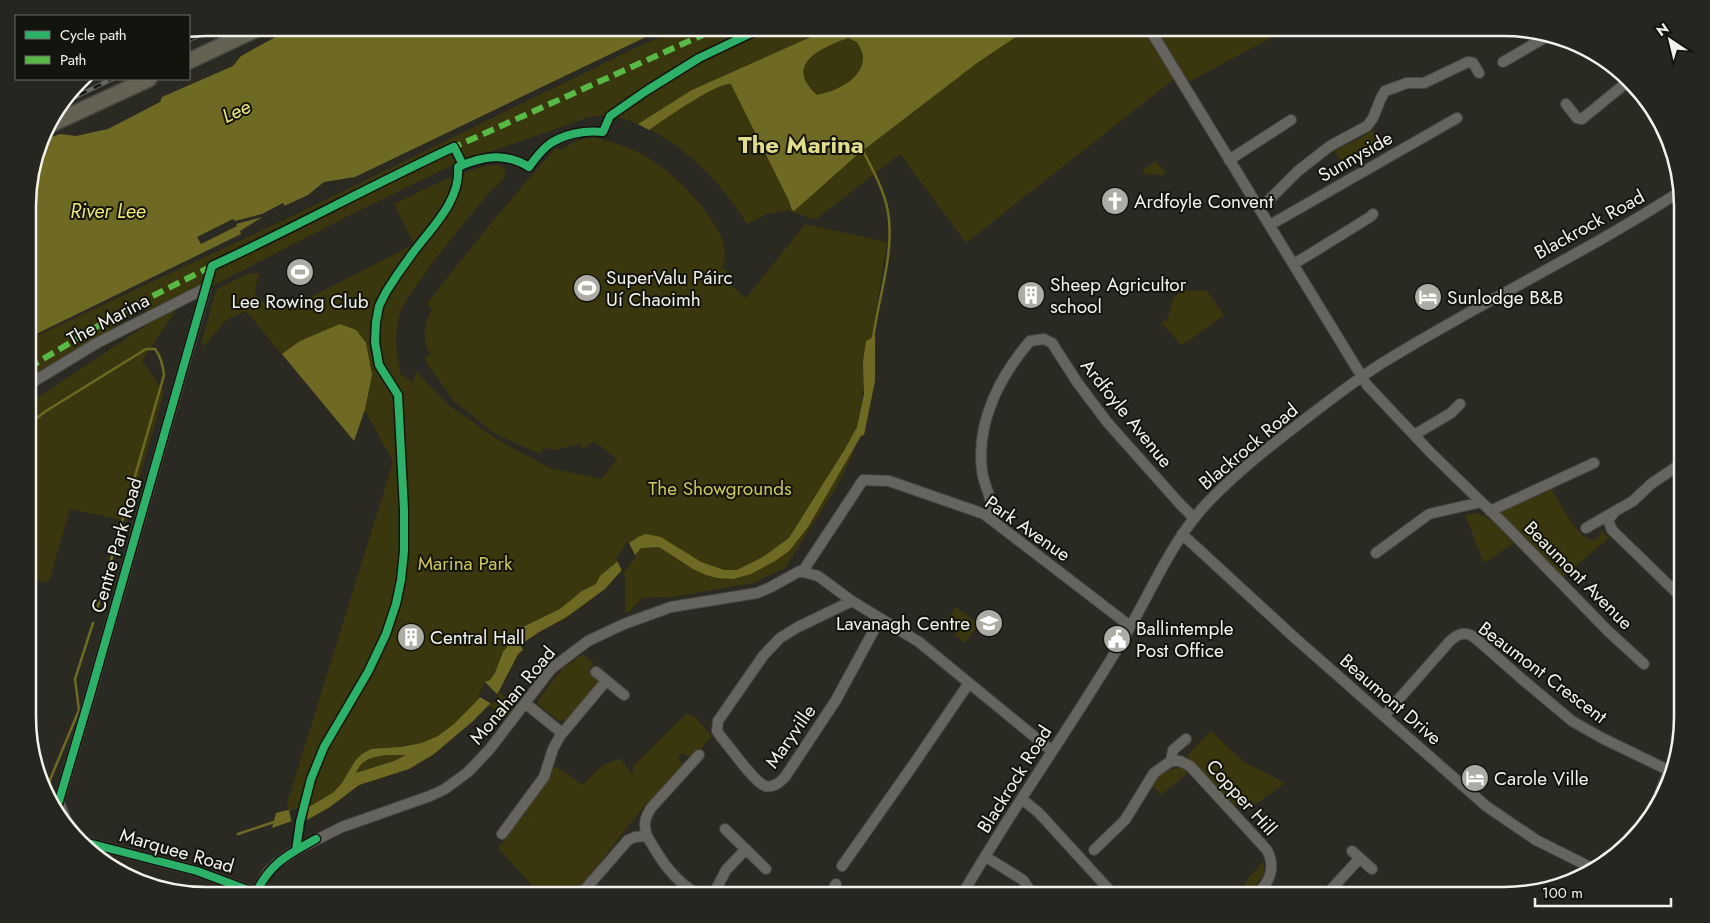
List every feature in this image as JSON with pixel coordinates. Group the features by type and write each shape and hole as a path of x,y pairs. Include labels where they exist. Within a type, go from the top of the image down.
{"highway":[{"path":"190,62 243,36"},
{"path":"59,120 148,80"}],"street":[{"name":"Beaumont Avenue","path":"1154,36 1361,376 1383,404 1612,635 1644,664"},
{"path":"1503,62 1540,41"},
{"path":"1260,209 1324,150 1367,126 1387,90 1407,83 1431,80 1468,62 1473,63 1479,73"},
{"path":"1566,104 1577,118 1582,119 1587,117 1623,85"},
{"name":"Sunnyside","path":"1270,225 1457,118"},
{"path":"1229,160 1292,120"},
{"name":"Blackrock Road","path":"968,886 1130,626 1182,534 1220,490 1255,458 1361,376 1493,299 1620,229 1673,196"},
{"path":"1294,264 1370,218 1373,214"},
{"name":"The Marina","path":"37,380 97,343 206,288"},
{"name":"Centre Park Road","path":"59,800 206,288"},
{"name":"Ardfoyle Avenue","path":"990,518 992,507 982,471 981,448 983,433 994,396 1009,367 1030,341 1044,339 1052,343 1076,382 1107,422 1194,518"},
{"path":"1414,435 1451,412 1460,404"},
{"name":"Beaumont Avenue","path":"1490,511 1594,463"},
{"path":"1586,528 1633,501 1651,484 1674,468"},
{"name":"Park Avenue","path":"803,571 864,480 889,481 984,514 1130,626"},
{"path":"1376,553 1428,514 1481,502"},
{"path":"1613,514 1608,520 1612,530 1674,590"},
{"name":"Beaumont Drive","path":"1182,534 1295,638 1499,816 1536,840 1586,865"},
{"path":"803,571 818,576 852,601 919,642 1052,751"},
{"name":"Monahan Road","path":"259,887 264,876 277,864 316,839 342,827 422,800 451,785 479,761 551,669 576,649 601,634 671,607 758,593 796,572 803,571"},
{"name":"Maryville","path":"852,601 780,638 764,656 718,721 718,731 721,736 752,776 762,785 768,787 776,785 785,777 816,733 836,700 880,619"},
{"name":"Beaumont Crescent","path":"1384,716 1450,641 1459,634 1466,633 1474,636 1572,720 1602,738 1666,768"},
{"path":"596,672 624,695"},
{"path":"502,834 544,777 553,749 562,733 606,680"},
{"path":"842,866 969,683"},
{"path":"525,703 562,733"},
{"path":"1094,850 1124,822 1154,773 1171,761 1173,750 1186,739"},
{"path":"689,887 661,861 646,836 644,827 645,818 656,803 699,755"},
{"path":"682,757 691,765"},
{"name":"Copper Hill","path":"1171,761 1180,761 1190,766 1267,850 1272,867 1270,878 1264,886"},
{"path":"1022,799 1040,813 1106,886"},
{"path":"725,829 766,869"},
{"path":"587,887 628,840 635,836 646,836"},
{"name":"Marquee Road","path":"93,844 197,871 237,887"},
{"path":"717,887 726,870 746,849"},
{"path":"1332,886 1356,854 1372,869"},
{"path":"986,858 1023,880 1027,886"}],"green space":[{"path":"664,36 1274,36 1189,82 1183,72 966,243 900,154 815,220 788,210 767,214 747,224 719,186 694,160 657,133 644,126 616,117 590,117 455,164 354,213 180,304 142,361 164,392 127,521 70,509 49,582 36,580 37,398 148,324 146,307 37,376 37,336 286,219 637,47"},
{"path":"1372,129 1380,144 1343,164 1334,151 1362,137"},
{"path":"593,137 621,145 647,157 669,173 691,194 711,219 723,242 725,255 722,268 728,271 722,278 746,298 805,224 887,242 853,455 835,489 785,568 753,583 673,597 642,598 629,612 625,613 625,576 622,571 580,609 520,645 523,650 518,654 499,691 514,709 509,715 505,712 502,715 488,705 473,721 434,754 409,769 359,785 330,807 307,820 293,825 287,803 393,462 365,410 354,441 246,311 225,321 203,346 201,344 216,290 246,274 260,273 255,294 267,304 275,307 290,308 414,244 394,204 464,172 492,165 502,166 506,171 504,177 439,254 410,294 402,309 396,337 401,375 409,379 412,385 416,371 447,404 498,440 550,468 601,479 617,459 594,441 583,449 580,444 555,450 543,448 540,454 494,433 454,401 424,359 430,355 426,343 425,326 432,309 427,304 490,225 556,148 561,151 576,141"},
{"path":"1155,161 1166,172 1164,175 1146,174 1142,171"},
{"path":"1184,290 1207,291 1224,315 1181,345 1162,323 1163,318 1167,321 1173,298"},
{"path":"1551,488 1572,522 1586,538 1593,540 1599,537 1602,530 1609,538 1561,578 1498,514"},
{"path":"1475,513 1487,517 1514,543 1484,563 1465,515"},
{"path":"956,607 979,624 965,643 954,635 958,630 946,621"},
{"path":"583,654 594,664 589,669 597,679 597,684 567,721 559,721 539,705 538,700 563,668"},
{"path":"686,714 694,716 712,736 698,753 689,757 682,753 678,758 684,766 650,803 648,801 581,887 533,887 498,848 522,815 531,817 524,813 548,780 553,768 557,767 583,785 603,765 608,763 621,759 632,776 634,765"},
{"path":"1211,731 1244,762 1285,783 1248,810 1240,800 1234,805 1231,804 1187,756"},
{"path":"1180,767 1185,769 1187,774 1161,795 1151,786 1163,773"},
{"path":"1264,860 1264,874 1255,886 1247,886 1244,884"}],"water":[{"name":"River Lee","path":"277,36 648,36 355,177 324,182 308,195 269,213 240,231 241,234 37,334 37,195 42,162 51,137 60,134 76,136 108,129 160,102 162,97 233,66 241,56"},
{"path":"813,36 1017,36 977,63 857,155 794,211 731,84 703,95 649,130 638,124 692,90","holes":["848,38 857,42 862,51 862,65 859,72 847,83 832,91 817,95 807,84 804,66 817,53"]},
{"path":"340,324 356,330 366,343 372,375 365,409 354,441 282,354 300,341"},
{"path":"875,336 875,381 864,435 861,436 808,527 789,551 751,574 733,579 706,575 659,547 641,548 605,589 565,618 520,645 523,650 518,654 499,691 489,705 434,754 409,769 359,785 330,807 307,820 292,821 272,828 276,813 308,805 311,806 334,792 362,754 371,749 401,747 422,743 438,736 454,724 480,697 485,682 490,680 495,673 503,652 523,627 560,609 582,591 596,584 600,576 618,561 629,543 638,537 646,534 661,537 701,562 724,570 737,570 763,557 789,538 857,427 864,394 863,362 866,341","holes":["386,755 406,755 394,761 356,773 364,762 372,758"]}],"pier":[{"path":"283,203 286,209 264,219 263,217 236,224 237,226 201,244 197,237 233,219 235,221 262,214"},
{"path":"628,541 636,557 623,573 616,558"},
{"path":"485,682 499,696 492,704 478,696"},
{"path":"308,805 307,820 292,824 289,810"}],"waterway":[{"path":"863,151 884,196 890,227 888,259 873,339"},
{"path":"37,418 146,349 155,349 159,355 164,375 97,609"},
{"path":"49,782 79,710 75,679 93,623"},
{"path":"238,834 277,821"}],"railway":[{"path":"190,40 195,37"},
{"path":"76,97 110,80"}],"marked path":[{"path":"450,149 700,36"},
{"path":"37,363 123,311 212,266"}],"cycle path":[{"path":"296,850 300,822 311,779 324,747 368,672 386,634 396,604 401,580 404,551 404,510 398,395 379,365 375,342 379,306 386,292 405,263 450,203 458,179 458,167 476,160 494,157 511,159 529,167 542,151 553,142 574,134 603,132 610,116 646,91 699,58 745,36"},
{"path":"59,801 212,266 454,147 463,165"},
{"path":"259,887 266,875 280,861 316,839"},
{"path":"93,844 197,871 240,887"}],"place":[{"name":"Ardfoyle Convent","path":"1115,201"},
{"name":"Lee Rowing Club","path":"300,272"},
{"name":"SuperValu Páirc Uí Chaoimh","path":"587,288"},
{"name":"Sheep Agricultor school","path":"1031,295"},
{"name":"Sunlodge B&B","path":"1428,297"},
{"name":"Lavanagh Centre","path":"989,623"},
{"name":"Central Hall","path":"411,637"},
{"name":"Ballintemple Post Office","path":"1117,639"},
{"name":"Carole Ville","path":"1475,778"}],"district":[{"name":"The Marina","path":"801,145"}],"water label":[{"name":"Lee","path":"236,111"}],"park label":[{"name":"The Showgrounds","path":"720,488"},
{"name":"Marina Park","path":"465,563"}]}
